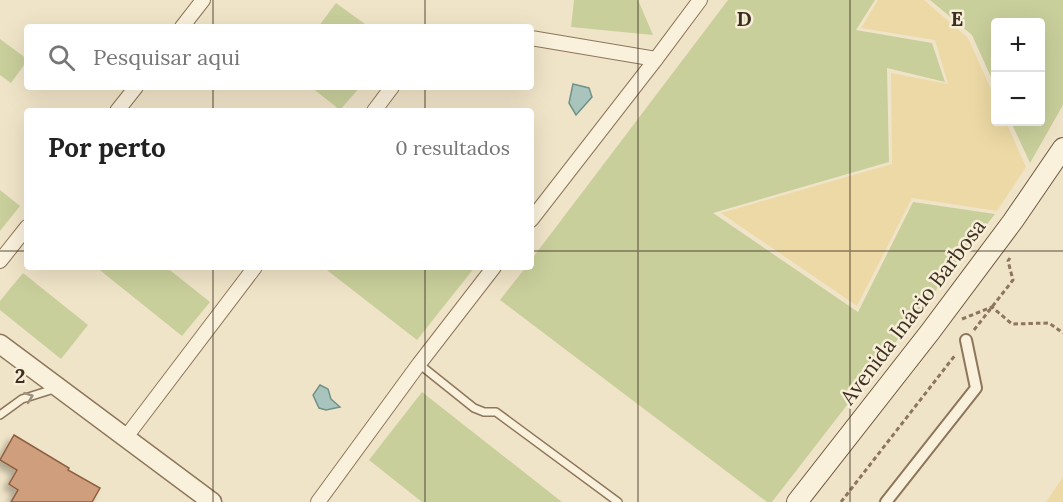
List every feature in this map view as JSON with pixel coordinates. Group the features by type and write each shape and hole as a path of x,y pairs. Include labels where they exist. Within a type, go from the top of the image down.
{"main road":[{"name":"Avenida Inácio Barbosa","path":"796,502 930,332 1013,221 1063,148"}],"street":[{"path":"184,24 203,0"},
{"path":"534,216 657,59 700,0"},
{"path":"534,38 657,59"},
{"path":"119,108 134,90"},
{"path":"376,108 390,90"},
{"path":"0,261 24,231"},
{"path":"126,437 253,270"},
{"path":"318,502 418,364 492,270"},
{"path":"886,502 976,388 966,340"},
{"path":"0,344 212,502"}],"lane":[{"path":"418,364 474,408 484,412 496,412 618,502"},
{"path":"0,415 22,399 58,388"}],"path":[{"path":"961,319 992,307 1012,324 1048,322 1063,333"}],"green space":[{"path":"574,0 638,0 653,35 571,27"},
{"path":"728,0 875,0 856,30 932,43 945,82 887,68 889,162 713,213 858,312 913,202 995,214 772,502 767,502 500,300 524,270 534,270 534,256"},
{"path":"930,0 1063,0 1063,105 1030,163 1013,126 1045,126 1045,18 991,18 991,77 972,35"},
{"path":"336,3 365,24 320,24"},
{"path":"0,39 24,57 24,65 11,83 0,75"},
{"path":"315,90 357,90 342,108 337,108"},
{"path":"0,190 20,206 0,231"},
{"path":"100,270 170,270 210,302 182,336"},
{"path":"327,270 473,270 417,340"},
{"path":"23,273 88,325 61,359 0,310 0,301"},
{"path":"422,392 562,502 422,502 369,460"}],"sand":[{"path":"878,0 924,0 968,38 991,89 991,126 1008,126 1026,167 997,211 912,198 857,306 721,213 892,164 891,73 948,84 935,40 861,28"},
{"path":"1063,477 1063,502 1046,502"}],"water":[{"path":"573,84 589,88 592,97 576,115 569,103"},
{"path":"320,385 328,389 331,399 340,407 326,410 319,408 313,395"}],"building":[{"path":"14,435 100,488 92,502 11,502 18,490 9,484 17,470 0,460"}]}
